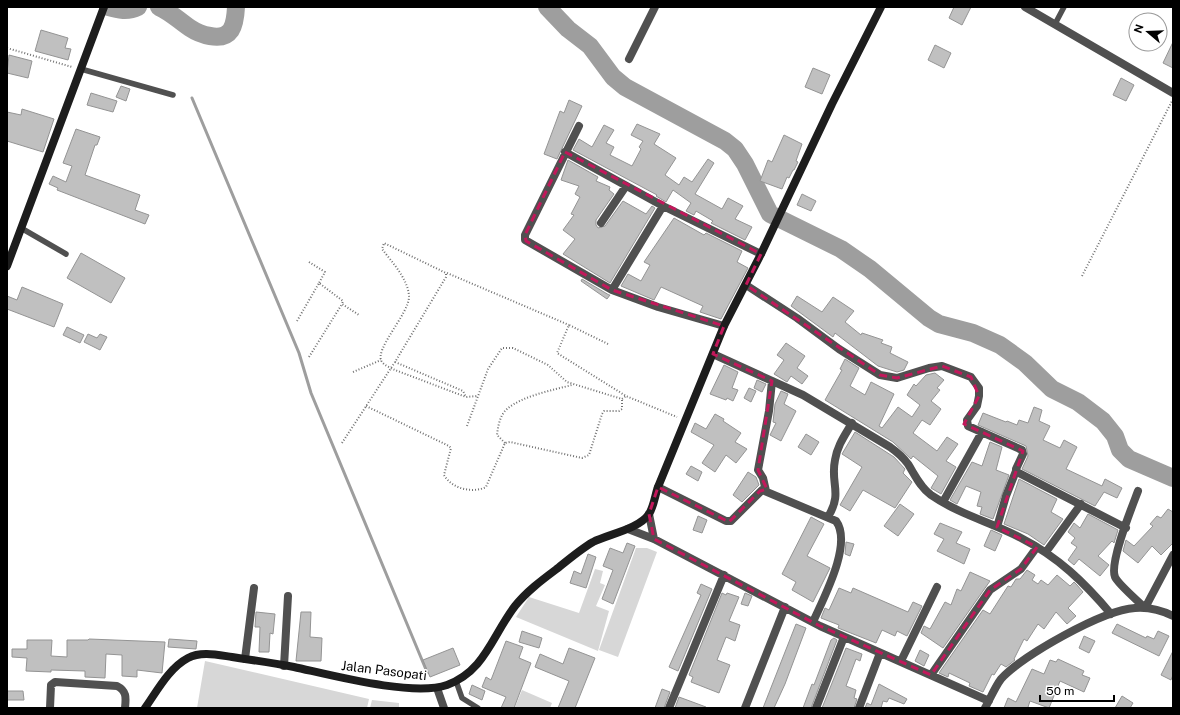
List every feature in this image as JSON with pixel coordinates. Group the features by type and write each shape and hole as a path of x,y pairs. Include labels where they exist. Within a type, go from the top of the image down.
{"street":[{"path":"7,266 104,7"},
{"path":"629,59 655,7"},
{"path":"654,539 649,514 658,487 724,326 762,254 881,7"},
{"path":"1025,7 1173,93"},
{"path":"579,126 539,203 525,235 525,240 612,290 658,307 724,326"},
{"path":"565,152 663,206 762,254"},
{"path":"602,223 626,186"},
{"path":"612,290 663,206"},
{"path":"746,286 797,318 839,349 880,375 897,378 929,368 942,366 971,377 978,388 980,396 967,424 1023,451 1006,496 997,527"},
{"path":"713,354 804,395 890,447 902,457 922,486 943,502 958,512 997,527 1046,552 1061,562 1091,591 1111,614"},
{"path":"766,491 763,478 758,470 769,411 772,381"},
{"path":"828,517 837,499 835,460 839,446 852,423"},
{"path":"943,502 982,432"},
{"path":"1016,471 1126,528"},
{"path":"658,487 726,521 731,521 760,491 766,491 836,521 839,526 841,547 832,578 813,622"},
{"path":"1138,491 1114,563 1115,577 1145,608"},
{"path":"1046,552 1081,504"},
{"name":"Jalan Pasopati","path":"145,708 169,675 187,658 204,654 245,659 383,684 424,689 437,688 456,681 469,674 476,668 486,655 507,618 524,595 592,543 610,534 628,529 649,514"},
{"path":"628,529 654,539 813,622 931,675 987,704 1001,679 1023,661 1063,636 1123,610 1145,608 1158,610 1173,616"},
{"path":"931,675 990,590 1021,569 1037,547"},
{"path":"1145,608 1173,555"},
{"path":"669,708 724,575"},
{"path":"901,661 937,587"},
{"path":"245,659 254,588"},
{"path":"284,666 288,596"},
{"path":"745,708 785,607"},
{"path":"816,708 844,636"},
{"path":"859,708 880,653"},
{"path":"50,708 51,685 55,682 118,686 123,688 125,692 125,708"},
{"path":"437,688 444,708"}],"lane":[{"path":"1055,24 1064,7"},
{"path":"81,69 172,95"},
{"path":"21,228 66,254"},
{"path":"456,681 462,698 478,708"}],"path":[{"path":"7,48 81,69"},
{"path":"1082,276 1173,98"},
{"path":"477,396 466,398 390,368 382,363 383,348 408,306 409,297 408,285 382,249 383,245 385,244 446,273 569,325 608,344"},
{"path":"297,320 325,272 309,262"},
{"path":"342,443 395,362 446,277 446,273"},
{"path":"308,357 344,301 318,283"},
{"path":"342,304 359,315"},
{"path":"569,325 557,353 626,396 686,421"},
{"path":"467,426 488,369 502,348 506,347 512,348 548,365 567,382 622,399"},
{"path":"353,372 381,360"},
{"path":"395,362 463,391 466,398"},
{"path":"505,443 497,435 498,424 506,410 517,403 573,384"},
{"path":"622,399 626,396"},
{"path":"505,443 510,442 586,458 602,414 604,411 619,411 622,409 622,399"},
{"path":"366,406 449,446 451,448 451,453 444,475 446,480 465,490 486,487 505,443"}],"highlighted area":[{"path":"565,152 761,254 746,285 880,375 897,378 942,366 971,377 979,396 964,424 1023,451 997,527 1037,547 1021,569 990,590 931,675 820,626 654,539 649,514 658,487 729,522 760,491 767,489 758,470 772,381 713,354 724,326 612,290 526,241 525,235"}],"shaded area":[{"path":"636,548 647,548 657,552 618,657 599,650"},
{"path":"595,569 603,571 600,583 605,585 596,606 609,611 598,651 516,617 529,597 579,613"},
{"path":"205,661 369,699 367,708 197,708"},
{"path":"522,690 552,703 550,708 515,707"},
{"path":"372,700 399,703 399,708 370,708"}],"building":[{"path":"954,7 971,7 962,25 949,18"},
{"path":"41,30 68,38 65,48 71,49 68,60 35,51"},
{"path":"1173,42 1173,68 1163,63"},
{"path":"935,45 951,53 944,68 928,60"},
{"path":"9,55 32,61 28,78 7,73"},
{"path":"813,68 830,75 822,94 805,87"},
{"path":"1121,78 1134,85 1126,101 1113,95"},
{"path":"121,86 130,89 126,101 116,97"},
{"path":"91,93 117,101 113,112 87,105"},
{"path":"569,100 582,106 557,159 544,154 560,111 564,113"},
{"path":"22,109 54,119 43,152 7,141 7,112 21,115"},
{"path":"637,124 660,134 654,144 676,158 665,175 679,185 684,177 692,182 708,159 714,163 695,194 722,209 728,198 743,206 735,219 752,227 745,240 711,223 713,221 696,211 694,215 686,211 691,203 673,190 666,202 656,196 657,195 573,150 579,139 592,147 604,125 614,130 606,143 614,147 610,155 632,166 641,149 639,147 643,141 631,135"},
{"path":"76,129 100,137 97,145 95,145 85,175 140,195 135,210 149,215 145,224 57,190 58,188 49,184 53,176 66,182 72,166 63,163"},
{"path":"784,135 802,144 796,161 798,162 789,178 787,177 782,189 760,181 768,160 772,162"},
{"path":"568,160 598,177 596,181 610,187 609,190 614,194 596,220 596,225 598,228 605,226 623,201 646,214 652,206 655,208 610,283 563,254 575,239 563,230 574,215 571,214 580,197 575,194 579,186 561,180"},
{"path":"802,194 816,201 811,211 797,205"},
{"path":"674,218 704,235 706,233 742,251 737,262 748,268 721,319 700,312 703,306 661,287 654,300 621,286 628,274 641,281 650,265 644,262"},
{"path":"81,253 125,278 111,303 67,278"},
{"path":"582,279 610,295 607,299 581,281"},
{"path":"22,287 63,304 54,327 7,309 7,296 17,300"},
{"path":"797,296 822,312 833,297 854,311 845,322 861,335 862,333 883,340 881,343 892,347 890,353 908,362 904,370 897,372 878,366 835,333 833,337 791,306"},
{"path":"67,327 84,335 80,343 63,335"},
{"path":"88,334 97,338 100,334 107,337 100,350 84,342"},
{"path":"786,343 805,356 797,368 808,376 802,384 791,376 787,382 774,374 784,360 777,355"},
{"path":"845,359 859,368 850,386 865,395 871,382 894,394 879,426 882,428 898,407 912,417 920,405 907,395 914,384 916,386 926,375 935,373 944,380 937,388 940,390 931,401 941,409 930,425 922,420 913,433 937,451 947,437 958,444 946,461 956,467 941,494 931,488 938,476 913,456 911,459 893,442 825,400 842,370 840,369"},
{"path":"724,365 738,372 732,388 738,390 733,401 710,394"},
{"path":"757,380 766,384 762,392 754,388"},
{"path":"749,388 756,391 751,402 744,398"},
{"path":"781,391 788,394 784,404 796,411 781,441 770,435 776,423 773,422 775,404"},
{"path":"1034,407 1042,410 1039,421 1050,426 1043,440 1060,448 1064,440 1077,447 1066,469 1102,486 1105,479 1122,488 1117,498 1104,492 1095,506 1022,469 1028,456 1026,446 978,425 983,413 1017,425 1019,420 1028,423"},
{"path":"715,414 724,419 723,421 741,433 735,442 747,449 736,463 726,455 715,472 702,463 714,445 691,432 695,423 706,429"},
{"path":"855,432 894,457 905,469 903,473 912,482 895,508 863,490 850,511 840,505 862,467 842,454"},
{"path":"806,434 819,442 811,455 798,447"},
{"path":"990,442 1002,447 996,470 1009,475 993,519 980,514 982,507 977,506 981,492 966,486 957,504 950,500 972,462 982,466"},
{"path":"691,466 702,472 698,481 686,474"},
{"path":"748,472 756,477 759,485 742,502 733,495"},
{"path":"1019,479 1057,499 1051,512 1063,519 1044,545 1028,534 1004,524"},
{"path":"900,504 914,514 898,536 884,526"},
{"path":"1168,509 1173,512 1173,543 1161,555 1152,546 1138,563 1123,551 1126,540 1134,546 1153,526 1150,524 1157,516 1161,518"},
{"path":"1088,514 1118,530 1114,543 1112,541 1098,556 1109,565 1100,576 1079,559 1074,565 1068,560 1077,547 1071,543 1075,538 1068,532 1074,523 1080,528"},
{"path":"698,516 707,520 702,533 693,530"},
{"path":"811,517 824,524 807,556 830,568 813,602 792,590 796,582 782,574"},
{"path":"940,523 962,532 956,543 970,549 964,564 937,551 944,539 934,534"},
{"path":"991,530 1002,535 995,551 984,546"},
{"path":"846,542 854,544 850,556 845,554"},
{"path":"627,543 635,546 613,604 602,599 613,570 603,566 610,548 623,553"},
{"path":"588,554 596,557 586,588 570,583 574,571 581,574"},
{"path":"1027,570 1035,575 1032,580 1038,584 1041,580 1048,585 1057,575 1070,586 1074,582 1083,592 1068,608 1076,616 1067,624 1056,612 1044,629 1038,624 1027,641 1024,639 1014,659 1015,660 1006,667 1001,664 994,675 992,674 983,692 969,686 970,683 949,673 948,677 939,673 983,610 990,614 1008,586 1011,587 1016,579 1020,579"},
{"path":"970,572 990,581 943,648 921,633 924,626 930,629 945,602 951,605 957,589 961,591"},
{"path":"701,584 712,589 678,671 669,667 701,595 697,593"},
{"path":"839,588 851,593 853,588 908,612 913,602 922,606 907,636 897,631 895,636 882,630 876,643 838,628 839,625 821,618 825,608 829,610"},
{"path":"722,593 739,597 729,621 740,625 735,641 726,637 717,660 730,665 719,693 691,682 693,677 689,675"},
{"path":"745,593 752,596 748,606 741,604"},
{"path":"256,612 275,614 273,634 270,633 269,652 259,652 260,627 255,627"},
{"path":"301,612 311,612 310,637 322,638 321,661 296,661"},
{"path":"796,624 806,628 785,684 774,708 763,708"},
{"path":"1117,624 1146,638 1147,636 1154,639 1158,631 1169,636 1159,656 1112,633"},
{"path":"522,631 542,638 539,648 519,642"},
{"path":"1084,636 1095,641 1089,653 1079,648"},
{"path":"834,638 837,640 811,708 803,708 812,684 814,685 831,640"},
{"path":"89,639 165,642 162,673 137,670 137,677 122,676 122,655 106,654 105,678 85,677 85,671 26,671 27,658 12,657 12,649 27,649 27,640 52,640 51,656 67,657 67,640"},
{"path":"169,639 197,641 196,649 168,647"},
{"path":"506,641 523,647 519,658 531,663 514,708 501,708 506,697 482,687 486,677 491,680"},
{"path":"453,648 460,665 430,677 423,660"},
{"path":"569,648 595,658 575,708 558,708 569,681 535,667 540,654 563,664"},
{"path":"846,648 862,654 860,661 856,659 846,686 856,690 854,698 857,699 854,708 822,708"},
{"path":"920,650 929,655 924,666 915,661"},
{"path":"1173,651 1173,675 1171,680 1161,675"},
{"path":"1058,659 1084,671 1082,675 1090,678 1084,692 1060,681 1049,708 1030,701 1028,707 1031,708 1004,708 1008,698 1016,702 1032,669 1044,674 1050,660 1056,662"},
{"path":"879,684 907,699 904,704 889,698 887,702 883,701 881,708 865,708 867,703 871,705"},
{"path":"472,685 485,691 482,700 469,694"},
{"path":"662,689 670,692 664,708 655,708"},
{"path":"7,691 23,691 24,700 7,700"},
{"path":"1122,696 1133,703 1130,708 1115,708"},
{"path":"679,697 706,707 706,708 675,708"}],"waterway":[{"path":"108,7 123,10 130,10 138,7"},
{"path":"159,7 195,31 205,35 217,37 228,34 231,30 235,20 236,7"},
{"path":"547,7 568,29 590,46 613,77 625,87 725,141 735,149 745,164 770,214 841,249 870,269 929,318 939,324 973,333 1000,345 1025,363 1052,389 1078,402 1103,421 1115,436 1120,450 1129,459 1173,478"},
{"path":"192,98 299,353 311,393 427,672"}]}
